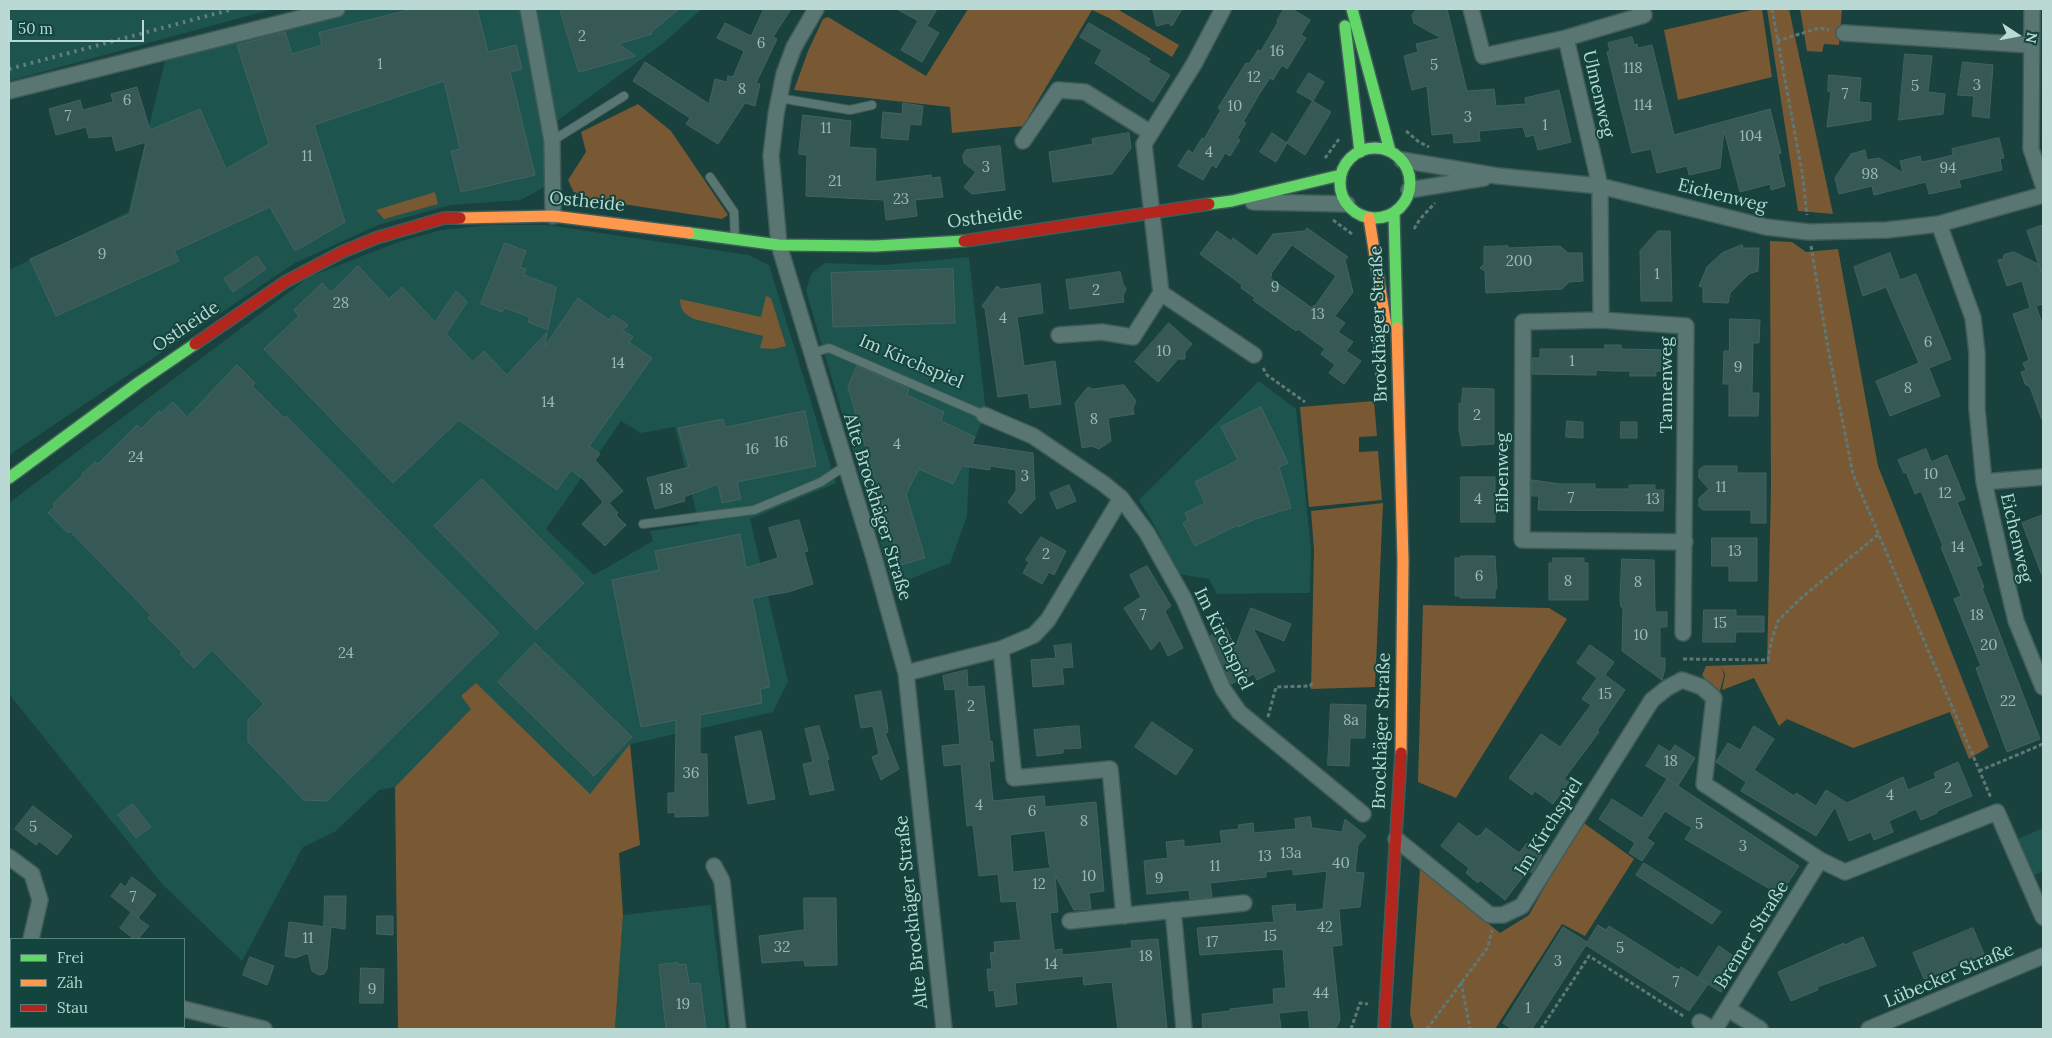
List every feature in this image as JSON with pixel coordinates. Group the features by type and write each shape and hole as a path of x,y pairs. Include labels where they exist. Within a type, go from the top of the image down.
{"street":[{"path":"9,91 337,9"},
{"path":"528,9 552,141 553,216"},
{"name":"Alte Brockhäger Straße","path":"816,9 794,47 784,74 779,98 771,156 779,245 844,466 875,561 906,673 944,1029"},
{"path":"1059,335 1102,332 1133,337 1161,293 1144,144 1194,64 1223,9"},
{"path":"1343,9 1360,152"},
{"path":"1352,9 1396,156 1409,175 1410,190 1405,202 1394,213 1381,218 1368,218 1356,212 1347,204 1341,192 1341,175 1346,164 1360,152 1378,148 1396,156"},
{"path":"1471,9 1483,56 1566,38"},
{"name":"Ulmenweg","path":"1600,186 1566,38 1644,15 1642,9"},
{"path":"2032,9 2030,45 2031,149 2043,185"},
{"path":"1844,33 2030,45"},
{"path":"1023,141 1058,90 1085,92 1151,133"},
{"name":"Eichenweg","path":"1396,156 1498,176 1600,186 1766,227 1809,232 1887,230 1938,224 2043,195"},
{"name":"Ostheide","path":"9,478 138,383 302,272 342,252 382,236 444,218 553,216 779,245 875,246 963,241 1232,201 1341,175"},
{"name":"Eichenweg","path":"1410,190 1498,176"},
{"path":"1600,186 1601,320"},
{"name":"Ostheide","path":"1232,201 1347,204"},
{"name":"Brockhäger Straße","path":"1384,1029 1396,839 1403,678 1403,510 1394,213"},
{"name":"Brockhäger Straße","path":"1368,218 1400,434"},
{"name":"Eichenweg","path":"1938,224 1972,318 1977,353 1977,409 1984,482 2016,621 2043,687"},
{"path":"1161,293 1254,355"},
{"name":"Eibenweg","path":"1601,320 1523,322 1522,540 1685,542"},
{"name":"Tannenweg","path":"1601,320 1686,326 1683,633"},
{"name":"Im Kirchspiel","path":"984,414 1033,436 1104,484 1121,498 1147,533 1184,600 1223,689 1239,712 1363,814"},
{"name":"Eichenweg","path":"1984,482 2043,477"},
{"path":"906,673 1001,649 1034,635 1048,620 1121,498"},
{"path":"1001,649 1014,778 1110,769 1124,916"},
{"path":"1682,680 1702,687 1714,698 1704,784 1820,860 1845,872 1998,812 2043,917"},
{"name":"Im Kirchspiel","path":"1496,915 1503,915 1522,906 1652,700 1667,688 1682,680"},
{"path":"1396,839 1490,915 1496,915"},
{"path":"9,857 32,874 40,900 30,938"},
{"name":"Bremer Straße","path":"1709,1027 1728,1009 1820,860"},
{"path":"714,866 722,881 738,1029"},
{"path":"1070,922 1244,903"},
{"path":"1173,910 1184,1029"},
{"name":"Lübecker Straße","path":"1870,1029 2043,956"},
{"path":"185,1009 264,1029"},
{"path":"1728,1009 1760,1029"}],"lane":[{"path":"552,141 624,96"},
{"path":"779,98 850,110 872,106"},
{"path":"710,177 734,212 735,238"},
{"name":"Im Kirchspiel","path":"812,353 829,348 984,414"},
{"path":"644,524 754,510 821,482 844,466"}],"path":[{"path":"1772,9 1802,172 1809,232 1828,348 1853,474 1998,812"},
{"path":"1777,41 1819,28 1844,33"},
{"path":"1323,160 1332,150 1340,136"},
{"path":"1332,220 1349,231 1356,239"},
{"path":"1374,340 1379,399"},
{"path":"1254,355 1267,375 1305,402"},
{"path":"1683,659 1768,660 1771,642 1778,621 1800,599 1879,534"},
{"path":"1682,680 1683,633"},
{"path":"1264,732 1276,687 1310,686 1314,681"},
{"path":"1979,771 2043,744"},
{"path":"1427,1029 1488,947 1496,915"},
{"path":"1541,1029 1589,956 1684,1017 1709,1027"},
{"path":"1461,981 1470,1029"},
{"path":"1365,1003 1365,1010"}],"shaded area":[{"path":"9,9 273,9 9,81"},
{"path":"308,9 702,9 662,44 542,132 548,185 521,200 451,205 378,225 295,263 9,455 9,270 128,212 166,57"},
{"path":"968,9 1117,9 1179,45 1172,57 1109,18 1092,10 1023,126 952,133 950,107 794,90 808,51 823,19 828,17 926,76"},
{"path":"1762,9 1772,77 1678,100 1664,30"},
{"path":"1767,9 1789,9 1833,214 1798,211"},
{"path":"1800,9 1842,9 1839,45 1824,44 1822,52 1807,51"},
{"path":"638,104 671,131 728,215 722,219 576,197 568,180 586,152 581,132"},
{"path":"435,192 438,204 384,219 376,210"},
{"path":"490,225 547,225 749,255 769,265 836,483 750,519 788,681 773,712 631,744 590,794 472,709 395,787 379,790 336,831 303,847 242,961 162,884 9,694 9,503 309,277 398,242 441,230","holes":["621,421 641,433 675,427 699,524 650,531 653,541 594,575 546,529"]},
{"path":"1770,241 1792,242 1806,252 1838,249 1878,466 1989,747 1969,759 1950,712 1853,748 1787,719 1779,726 1754,678 1722,690 1725,674 1721,666 1724,675 1720,691 1710,686 1702,675 1706,666 1767,664 1771,488"},
{"path":"969,257 985,405 983,419 970,449 967,516 950,563 893,586 806,291 811,274 825,263 884,265"},
{"path":"766,296 771,298 786,346 773,349 760,348 763,336 694,319 684,312 680,303 680,299 761,317"},
{"path":"1259,381 1296,409 1311,548 1310,593 1217,594 1209,579 1178,574 1156,528 1139,500"},
{"path":"1374,401 1377,436 1359,437 1359,452 1378,451 1382,500 1309,507 1300,407"},
{"path":"1383,503 1375,687 1311,689 1314,550 1311,511"},
{"path":"1423,605 1549,608 1567,619 1456,798 1418,782"},
{"path":"476,683 590,794 630,744 640,845 619,853 623,915 615,1029 398,1029 395,787 471,709 461,696"},
{"path":"1581,821 1634,859 1585,936 1562,924 1495,1029 1414,1029 1410,1014 1420,869 1500,933 1529,915"},
{"path":"2043,828 2043,872 2031,876 2016,840"},
{"path":"711,905 726,1029 615,1029 623,915"}],"building":[{"path":"413,9 477,9 488,52 516,45 522,69 510,72 535,175 461,192 451,151 460,149 444,81 314,125 345,222 295,251 270,207 174,251 179,261 56,316 30,259 130,214 146,142 116,151 112,136 89,138 86,127 56,135 49,109 80,100 83,110 113,102 111,94 137,87 150,130 200,109 226,169 269,144 237,45 285,32 292,54 322,45 319,33"},
{"path":"560,9 679,9 651,32 652,34 618,44 636,56 579,72"},
{"path":"764,9 791,9 773,37 777,39 756,83 760,84 755,106 745,103 718,144 686,124 690,118 633,81 645,62 709,104 715,79 727,82 728,76 733,77 744,51 717,38 725,23 751,36"},
{"path":"897,9 937,9 927,26 939,33 922,62 901,50 918,21"},
{"path":"1153,9 1182,9 1172,26 1168,23 1157,26"},
{"path":"1284,9 1292,9 1310,20 1301,35 1306,38 1287,69 1282,65 1273,80 1270,78 1260,93 1243,122 1246,123 1237,138 1240,140 1230,156 1225,153 1216,168 1212,165 1203,180 1178,166 1188,150 1193,153 1202,138 1204,139 1221,110 1218,108 1246,63 1249,64 1258,50 1261,51"},
{"path":"1417,9 1447,9 1467,91 1494,89 1496,106 1526,104 1525,98 1559,90 1571,142 1538,150 1534,135 1526,137 1523,127 1479,131 1480,141 1454,143 1453,133 1432,135 1427,86 1412,90 1404,56 1418,52 1416,44 1441,38 1414,23 1412,15"},
{"path":"1089,23 1150,59 1148,62 1170,75 1153,102 1095,63 1102,50 1080,37"},
{"path":"1632,37 1634,45 1637,44 1638,48 1652,45 1674,135 1770,109 1781,153 1778,154 1785,186 1771,190 1770,184 1740,192 1724,130 1720,168 1689,175 1687,166 1657,173 1651,149 1632,153 1607,52 1610,51 1608,43"},
{"path":"1905,54 1932,56 1928,92 1945,94 1943,114 1899,120"},
{"path":"1963,62 1993,65 1989,118 1972,116 1974,96 1958,95"},
{"path":"1309,73 1324,82 1313,101 1297,92"},
{"path":"1829,75 1861,78 1859,102 1871,103 1871,120 1827,127 1831,92 1828,91"},
{"path":"1313,101 1331,112 1305,155 1287,143"},
{"path":"903,103 923,106 921,125 910,124 908,140 881,138 883,112 902,114"},
{"path":"803,115 851,121 849,147 876,149 875,182 931,175 931,178 940,177 943,197 915,200 917,216 886,220 884,200 806,196 807,155 799,154"},
{"path":"1129,133 1131,148 1112,174 1053,182 1049,152 1093,144 1092,139"},
{"path":"1272,133 1287,143 1276,162 1260,152"},
{"path":"1999,138 2004,158 2000,159 2002,170 1959,180 1961,187 1929,194 1926,182 1874,195 1872,186 1839,194 1835,178 1851,154 1865,150 1867,160 1879,158 1903,173 1900,161 1920,156 1921,162 1937,159 1953,155 1952,149"},
{"path":"1000,146 1005,190 972,194 964,187 976,172 964,163 963,155 966,150"},
{"path":"2043,225 2043,271 2041,271 2027,231"},
{"path":"1307,228 1348,257 1345,260 1353,292 1335,316 1345,323 1338,332 1353,342 1346,351 1361,361 1344,384 1329,373 1335,365 1321,354 1325,349 1253,300 1255,298 1241,288 1242,285 1200,254 1217,231 1231,241 1233,238 1257,256 1273,234 1305,231","holes":["1292,245 1336,276 1312,308 1270,278"]},
{"path":"1658,231 1670,231 1672,301 1641,301 1640,251"},
{"path":"505,243 526,251 520,267 526,269 524,275 556,287 548,330 528,322 530,317 505,308 502,312 481,304"},
{"path":"1742,245 1743,248 1759,248 1758,271 1749,274 1730,293 1728,303 1703,302 1703,287 1699,286 1707,267 1722,253"},
{"path":"1508,246 1508,248 1560,246 1568,253 1582,253 1583,281 1569,282 1562,289 1486,293 1485,271 1480,268 1484,264 1484,247"},
{"path":"2014,252 2038,264 2043,277 2043,304 2036,306 2043,326 2042,420 2030,387 2025,384 2021,372 2026,370 2023,363 2029,360 2013,314 2030,308 2022,281 2007,286 1998,260 2003,259 2004,255"},
{"path":"1890,253 1900,280 1916,274 1951,359 1929,368 1940,396 1890,416 1876,381 1919,363 1886,287 1863,296 1854,267"},
{"path":"257,256 266,269 233,292 224,279"},
{"path":"358,266 389,299 402,287 435,322 456,291 467,302 446,334 473,362 484,351 507,375 547,332 545,346 578,298 609,320 613,315 628,325 623,330 633,337 629,342 652,358 589,446 600,454 595,460 623,491 609,503 618,513 616,515 626,525 605,546 582,524 603,502 584,480 571,470 557,490 459,420 393,483 264,349 299,316 294,310 322,283 331,292"},
{"path":"953,269 955,323 833,327 831,273"},
{"path":"1120,272 1126,289 1123,296 1124,302 1070,309 1066,280"},
{"path":"1040,284 1043,313 1017,317 1024,366 1055,361 1061,404 1030,408 1028,393 998,397 985,309 982,306 997,286 1001,289"},
{"path":"1730,319 1760,320 1759,343 1753,343 1752,393 1759,393 1758,416 1729,416 1729,384 1723,384 1724,351 1729,351"},
{"path":"1169,323 1192,344 1185,352 1185,359 1178,359 1158,382 1135,362"},
{"path":"1605,345 1621,345 1621,349 1665,350 1665,371 1656,371 1656,376 1630,376 1630,371 1596,370 1596,375 1532,374 1532,358 1540,358 1540,349 1605,349"},
{"path":"237,365 255,383 252,386 284,418 286,416 499,633 327,801 304,800 248,742 248,720 264,704 212,650 194,668 180,654 182,652 148,618 151,615 70,531 68,533 48,513 55,506 53,504 82,474 95,462 98,464 137,425 141,429 159,411 161,413 173,402 187,417"},
{"path":"857,366 909,389 907,395 944,412 941,421 975,437 972,444 1033,453 1035,499 1021,514 1008,502 1016,491 1016,470 990,466 990,470 962,466 953,484 919,469 906,494 925,558 900,565 848,387"},
{"path":"1124,385 1136,401 1133,408 1134,414 1108,418 1111,441 1099,449 1092,446 1082,448 1075,403 1088,387 1092,389"},
{"path":"1463,388 1494,389 1494,444 1462,446 1459,429 1459,403 1461,404"},
{"path":"1261,407 1288,463 1279,467 1291,508 1255,519 1238,527 1238,525 1195,546 1183,523 1188,520 1185,513 1205,503 1195,482 1238,460 1221,427"},
{"path":"805,411 816,466 737,482 741,499 722,503 718,484 684,497 685,501 655,509 647,478 689,467 678,428 723,419 725,427"},
{"path":"1567,421 1583,422 1583,438 1566,437"},
{"path":"1621,422 1637,422 1637,438 1621,438"},
{"path":"1926,449 1931,462 1947,455 1965,499 1957,502 1982,565 1976,567 1984,587 1982,588 2040,739 2007,752 1976,668 1981,666 1954,599 1961,596 1941,547 1943,546 1921,491 1915,494 1906,472 1904,473 1898,460"},
{"path":"1704,466 1737,466 1737,473 1766,473 1766,523 1751,523 1751,510 1703,510 1699,506 1699,498 1709,489 1699,478 1699,470"},
{"path":"1461,477 1495,477 1495,522 1461,522"},
{"path":"482,479 584,583 536,630 434,526"},
{"path":"1532,480 1560,484 1595,484 1595,489 1629,489 1629,485 1655,485 1655,490 1664,490 1663,511 1538,510 1539,496 1532,496"},
{"path":"1069,485 1076,501 1057,509 1050,493"},
{"path":"2043,515 2043,575 2042,575 2022,523"},
{"path":"799,520 808,551 804,552 813,584 788,592 752,598 770,687 760,689 762,703 700,715 700,754 707,754 708,816 675,817 675,812 668,813 668,793 675,793 676,720 641,727 612,580 659,570 655,551 740,534 746,568 778,558 769,528"},
{"path":"1041,537 1066,551 1054,575 1049,572 1042,584 1023,573 1029,562 1026,560"},
{"path":"1712,538 1757,538 1757,581 1729,581 1729,566 1712,566"},
{"path":"1461,556 1495,556 1497,589 1495,589 1495,598 1460,598 1460,596 1455,596 1455,558 1460,558"},
{"path":"1553,558 1584,558 1584,563 1588,563 1588,600 1549,600 1549,563 1553,563"},
{"path":"1622,559 1654,560 1655,612 1667,612 1667,627 1660,627 1660,658 1665,658 1662,680 1622,651 1623,607 1621,607 1620,600"},
{"path":"1147,566 1171,606 1165,611 1183,648 1168,656 1160,640 1151,650 1124,608 1141,597 1130,575"},
{"path":"1251,608 1291,624 1284,641 1253,628 1275,671 1257,680 1254,674 1231,684 1210,636 1226,628 1235,647"},
{"path":"1704,610 1736,610 1736,616 1764,616 1764,632 1736,632 1735,642 1703,642"},
{"path":"535,643 632,737 594,776 498,682"},
{"path":"1071,644 1073,667 1062,668 1064,684 1033,687 1031,660 1056,658 1054,646"},
{"path":"1590,645 1614,662 1605,675 1625,690 1597,731 1599,732 1564,779 1569,782 1553,804 1535,791 1532,795 1509,778 1541,734 1560,747 1591,705 1582,699 1597,678 1577,663"},
{"path":"967,670 968,687 984,686 994,761 989,761 993,801 1044,796 1045,807 1096,802 1104,891 1089,893 1091,909 1074,910 1055,875 1058,912 1050,913 1054,950 1062,949 1062,955 1096,952 1132,948 1131,941 1158,939 1167,1029 1118,1029 1112,982 1084,985 1083,976 1015,983 1017,1004 996,1007 994,990 989,991 987,969 992,969 990,953 995,952 994,942 1021,940 1016,901 1001,902 998,874 979,876 973,825 967,826 961,764 944,766 942,746 960,744 955,689 945,690 943,676","holes":["1045,831 1051,868 1013,872 1010,835"]},
{"path":"881,691 888,732 885,733 899,769 881,780 872,757 879,754 873,726 861,728 855,696"},
{"path":"1331,704 1366,705 1365,738 1350,738 1349,766 1328,765"},
{"path":"1152,722 1193,750 1176,775 1135,747"},
{"path":"819,726 829,759 827,760 834,790 810,795 803,764 813,762 805,729"},
{"path":"1079,726 1081,748 1063,749 1063,753 1037,756 1034,730"},
{"path":"1754,726 1774,739 1754,770 1794,796 1796,793 1816,806 1826,790 1847,803 1903,777 1908,790 1936,778 1934,773 1958,762 1972,796 1921,820 1916,809 1889,821 1893,832 1874,840 1871,832 1849,841 1835,807 1816,836 1741,791 1746,782 1716,762 1728,743 1740,750"},
{"path":"761,731 775,799 748,804 735,737"},
{"path":"1659,745 1670,752 1675,745 1695,758 1678,786 1799,866 1780,895 1685,839 1692,828 1665,811 1647,838 1654,843 1642,861 1629,853 1635,843 1599,819 1612,799 1642,818 1667,779 1677,785 1646,766"},
{"path":"133,804 151,827 136,838 118,815"},
{"path":"33,806 72,836 57,855 39,841 36,845 15,829"},
{"path":"1310,817 1312,828 1342,832 1345,819 1366,836 1358,845 1355,872 1364,873 1360,907 1339,909 1342,945 1332,946 1340,1020 1336,1028 1310,1029 1308,1010 1279,1013 1281,1029 1203,1029 1202,1014 1274,1004 1273,989 1286,988 1283,949 1200,955 1197,928 1274,922 1272,906 1295,904 1296,912 1323,909 1327,871 1293,875 1293,869 1266,872 1266,877 1210,883 1212,897 1190,899 1189,890 1147,894 1144,861 1168,858 1166,842 1184,840 1184,847 1222,843 1220,831 1239,829 1238,825 1253,823 1254,833 1296,829 1295,819"},
{"path":"1459,823 1477,837 1486,828 1519,853 1527,843 1542,855 1532,873 1528,870 1505,900 1480,880 1478,883 1466,873 1469,868 1441,846"},
{"path":"1644,863 1721,912 1712,924 1636,875"},
{"path":"132,877 156,895 138,918 111,896 121,883 125,887"},
{"path":"325,896 346,896 345,929 331,927 327,969 324,974 319,975 312,971 308,953 295,958 285,956 289,922 326,927 324,926"},
{"path":"804,898 836,898 837,965 805,966 804,960 762,963 759,936 804,930"},
{"path":"131,913 149,926 139,938 133,938 120,928"},
{"path":"377,916 393,916 393,935 377,934"},
{"path":"1598,925 1606,930 1609,926 1679,970 1681,967 1708,984 1689,1011 1586,945 1532,1029 1512,1029 1503,1023 1563,927 1587,942"},
{"path":"1973,928 1984,954 1924,979 1913,953"},
{"path":"1863,937 1876,966 1817,987 1818,990 1791,1001 1778,972 1844,943 1844,945"},
{"path":"1719,946 1739,960 1721,992 1698,978"},
{"path":"250,957 274,966 267,985 243,975"},
{"path":"678,963 678,965 686,964 689,984 700,983 706,1029 666,1029 659,965"},
{"path":"361,968 384,969 383,1003 360,1003"}],"railway":[{"path":"9,69 233,9"}],"traffic: fast":[{"path":"1352,9 1390,151"},
{"path":"1345,26 1360,152"},
{"path":"1375,148 1388,151 1400,158 1407,170 1410,183 1407,196 1400,208 1388,215 1375,218 1362,215 1350,208 1343,196 1340,183 1343,170 1350,158 1362,151 1375,148"},
{"path":"1209,204 1232,201 1341,175"},
{"path":"1394,213 1397,328"},
{"path":"689,233 779,245 875,246 964,241"},
{"path":"9,478 138,383 195,344"}],"traffic: slow":[{"path":"460,218 553,216 689,233"},
{"path":"1369,218 1386,326"},
{"path":"1397,328 1403,561 1401,753"}],"traffic: jam":[{"path":"964,241 1209,204"},
{"path":"195,344 285,282 342,252 376,238 444,218 460,218"},
{"path":"1384,1029 1401,753"}]}
